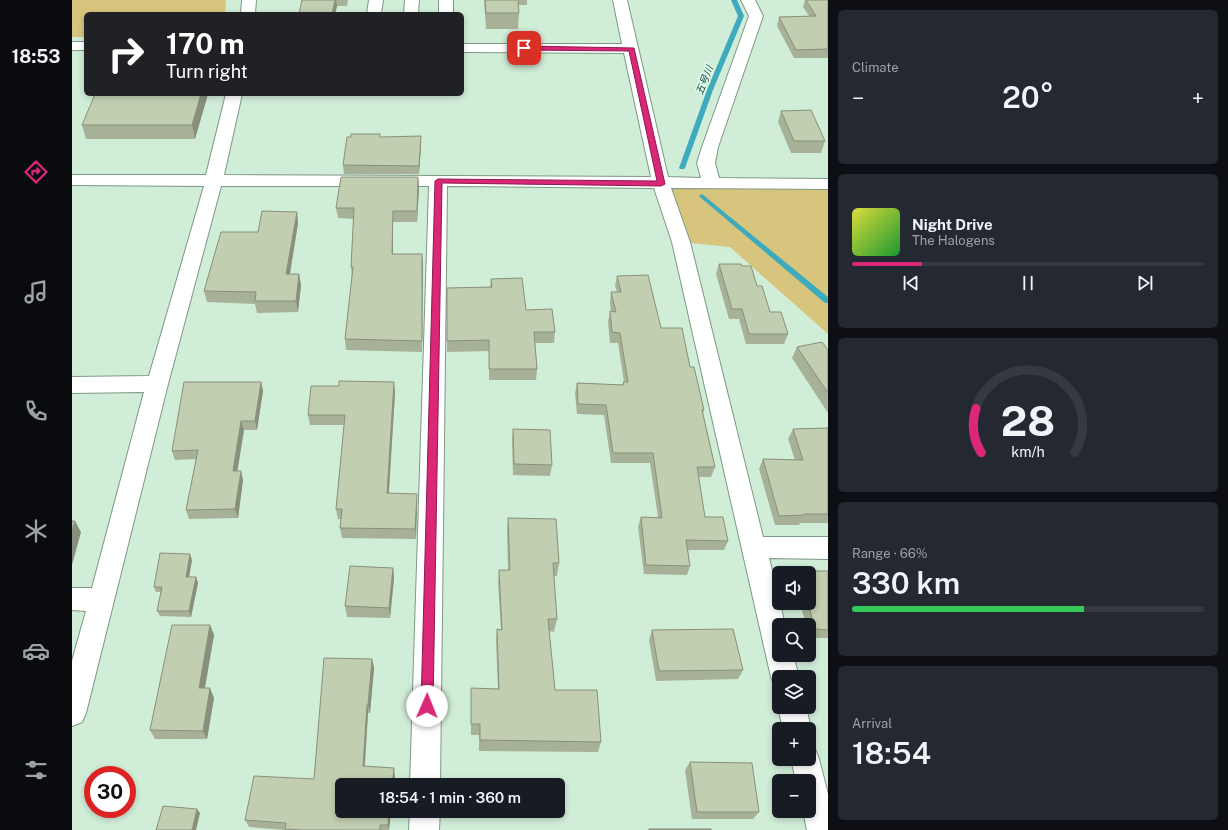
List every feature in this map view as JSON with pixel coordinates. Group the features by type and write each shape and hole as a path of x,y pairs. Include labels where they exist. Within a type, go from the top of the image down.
{"street":[{"path":"248,12 249,0"},
{"path":"374,12 376,0"},
{"path":"411,12 412,0"},
{"path":"446,0 446,12"},
{"path":"620,0 661,184 681,242 772,624"},
{"path":"712,184 706,163 710,147 756,16 748,0"},
{"path":"72,46 84,46"},
{"path":"464,48 632,49"},
{"path":"72,713 157,384 214,180 234,96"},
{"path":"72,180 828,184"},
{"path":"425,778 438,181"},
{"path":"72,385 157,384"},
{"path":"754,547 828,548"},
{"path":"72,599 101,600"},
{"path":"807,766 822,830"},
{"path":"424,818 424,830"}],"shaded area":[{"path":"72,0 226,0 225,12 84,12 84,37 72,37"},
{"path":"661,184 828,184 828,334 730,247 681,242"}],"building":[{"path":"302,0 335,0 332,12 299,12"},
{"path":"485,0 518,0 519,13 486,13"},
{"path":"806,0 828,0 828,49 796,50 779,17 816,16"},
{"path":"94,96 200,96 192,125 82,125"},
{"path":"811,110 825,141 794,141 781,111"},
{"path":"351,134 380,134 380,137 421,136 419,166 343,165 347,137 351,137"},
{"path":"341,177 418,177 417,211 393,211 392,254 422,254 422,341 345,339 353,267 351,267 354,208 336,208"},
{"path":"262,211 297,212 286,274 299,274 296,301 255,301 256,292 204,291 221,232 258,232"},
{"path":"719,264 741,264 742,266 751,266 757,286 762,286 770,312 781,312 788,334 749,334 742,309 732,309"},
{"path":"648,275 661,328 682,328 690,367 694,367 715,467 697,467 705,517 723,517 728,541 686,540 690,566 646,565 641,517 662,518 653,453 613,453 606,405 578,404 577,383 624,385 623,382 628,382 620,333 612,332 610,311 616,312 611,292 621,292 617,276"},
{"path":"522,278 526,310 552,309 555,332 534,332 537,369 489,369 489,340 447,341 447,288 492,287 491,279"},
{"path":"822,342 828,350 828,393 797,347"},
{"path":"339,381 394,382 387,493 417,494 415,529 340,528 342,509 336,509 345,415 308,415 311,386 339,386"},
{"path":"184,382 261,382 255,421 241,421 233,471 241,471 235,509 186,510 198,450 172,451"},
{"path":"828,428 828,514 779,516 763,459 803,460 793,429"},
{"path":"513,429 550,430 552,465 514,464"},
{"path":"508,518 556,519 559,563 553,563 557,619 548,619 555,690 597,690 601,742 480,740 480,724 471,724 471,688 499,689 497,629 502,630 499,570 510,570"},
{"path":"72,521 75,521 72,532"},
{"path":"160,553 190,554 186,577 196,577 189,611 157,611 162,587 154,587"},
{"path":"350,566 393,568 389,608 345,606"},
{"path":"816,571 828,571 828,630 816,629 816,618 812,618 810,610 816,610"},
{"path":"172,625 210,625 199,688 210,688 203,731 150,730"},
{"path":"733,629 743,670 659,671 652,630"},
{"path":"324,658 372,659 363,766 394,768 393,778 335,778 335,818 388,818 388,825 380,825 380,830 302,830 285,829 286,823 245,820 254,776 314,779"},
{"path":"690,762 752,763 759,812 697,812"},
{"path":"163,806 197,809 192,830 156,830"},
{"path":"711,829 711,830 649,830"}],"waterway":[{"name":"五号川","path":"682,168 710,90 741,16 734,0"},
{"name":"五号川","path":"702,196 828,301"}],"route":[{"path":"427,706 438,181 661,184 632,49 524,48"}]}
